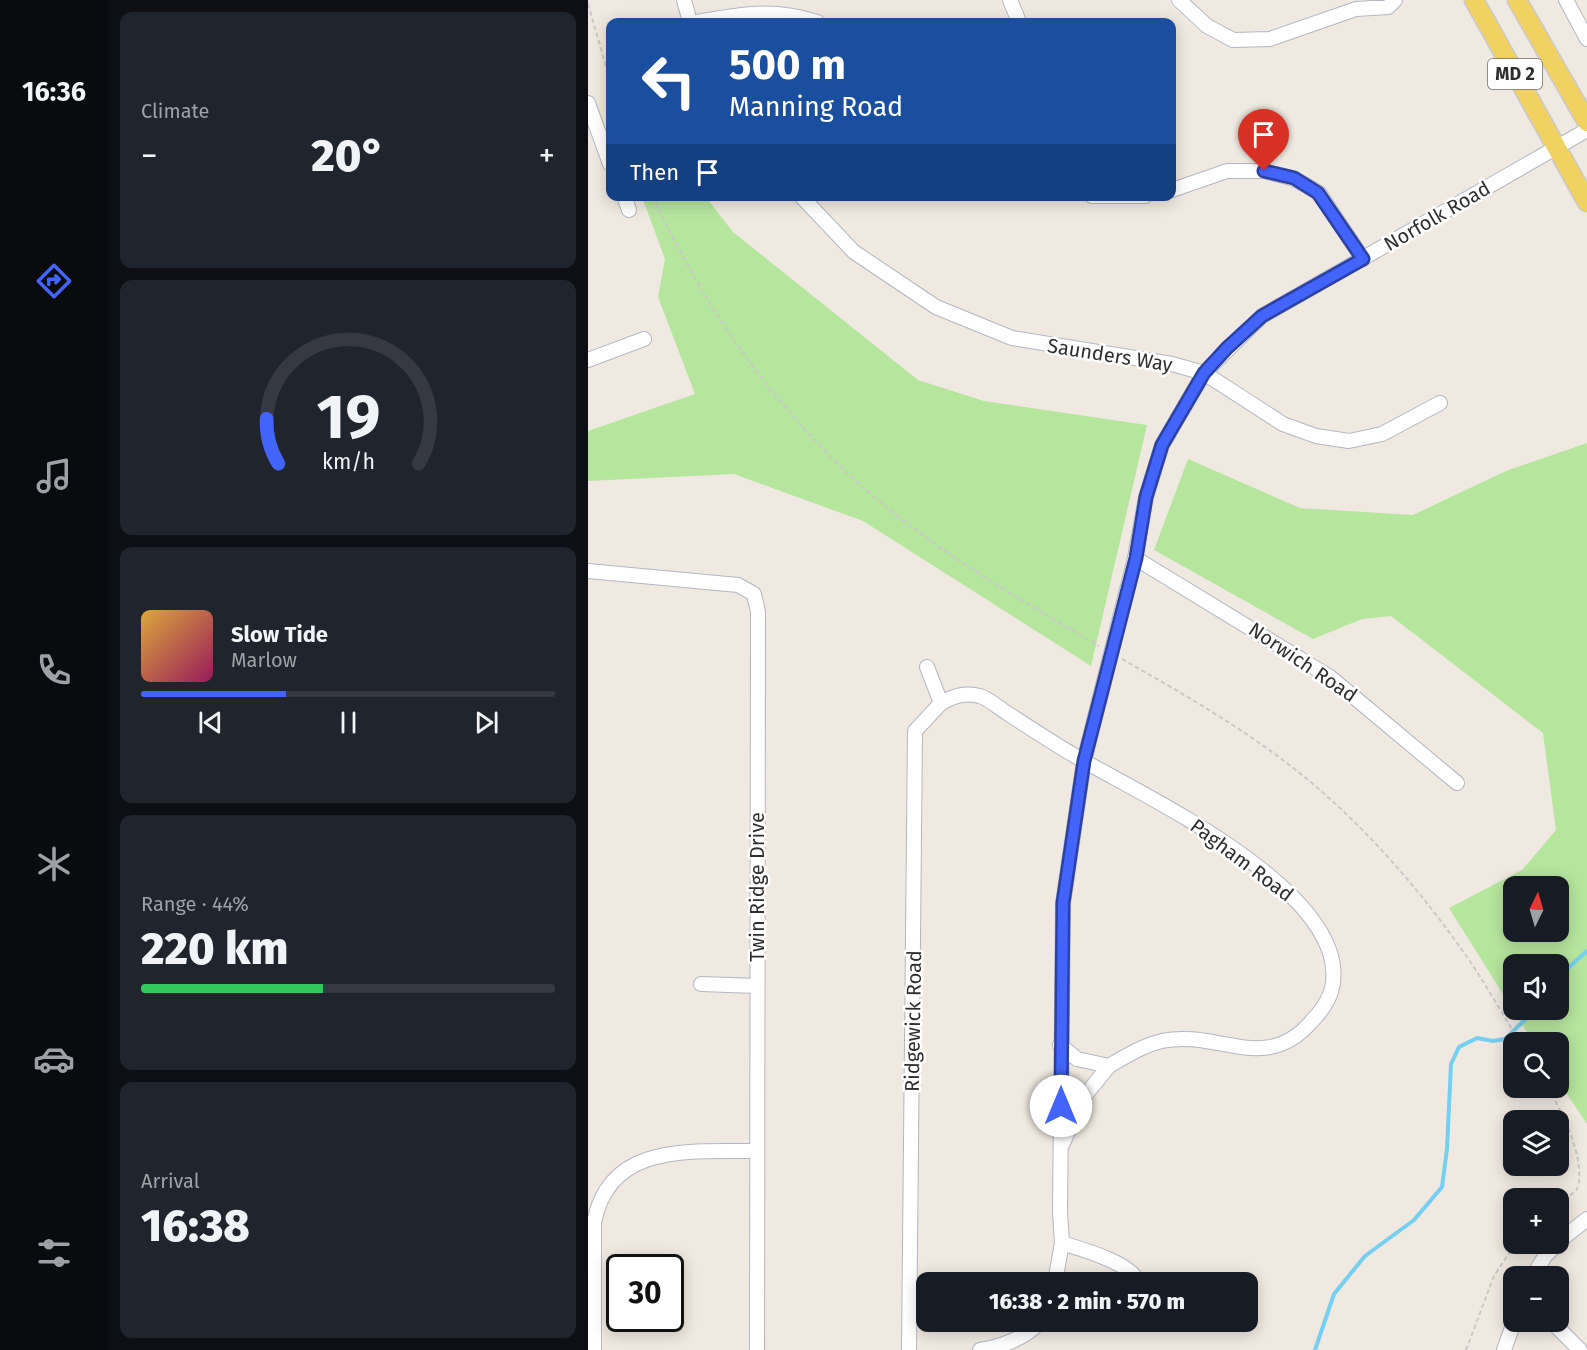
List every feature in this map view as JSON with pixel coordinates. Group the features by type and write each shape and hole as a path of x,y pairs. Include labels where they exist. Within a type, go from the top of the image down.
{"main road":[{"name":"MD 2","path":"1473,0 1587,202"},
{"name":"MD 2","path":"1517,0 1587,122"}],"street":[{"path":"684,0 689,18"},
{"path":"1010,0 1017,18"},
{"path":"1179,0 1207,26 1233,40 1270,39 1356,9 1388,7 1395,0"},
{"path":"1566,0 1587,39"},
{"path":"725,18 766,12 804,18"},
{"path":"588,103 590,117 606,155"},
{"name":"Norfolk Road","path":"1057,1272 1062,1243 1060,1045 1063,903 1084,761 1136,558 1146,497 1162,445 1204,373 1262,316 1587,130"},
{"path":"1176,189 1227,171 1264,171 1294,178 1318,193 1363,259"},
{"name":"Saunders Way","path":"806,201 854,252 936,307 976,325 1022,340 1152,361 1204,373 1283,424 1316,436 1349,441 1382,435 1440,404"},
{"path":"588,360 644,339"},
{"name":"Norwich Road","path":"1136,558 1330,677 1457,783"},
{"name":"Twin Ridge Drive","path":"588,571 738,585 754,594 758,612 757,1350"},
{"path":"927,666 941,703 957,694 980,696 1084,761"},
{"name":"Ridgewick Road","path":"909,1350 915,731 941,703"},
{"name":"Pagham Road","path":"1061,1147 1082,1099 1109,1066 1163,1040 1196,1040 1246,1049 1278,1047 1301,1034 1320,1012 1331,992 1334,967 1315,920 1274,879 1221,840 1129,784 1084,761"},
{"path":"701,984 757,986"},
{"path":"1060,1045 1077,1059 1109,1066"},
{"path":"594,1350 594,1223 598,1205 611,1181 636,1163 673,1152 757,1151"},
{"path":"1569,1234 1587,1219"},
{"path":"1062,1243 1121,1265 1130,1272"},
{"path":"981,1350 1004,1346 1029,1332"},
{"path":"1504,1350 1510,1332"},
{"path":"1562,1332 1580,1350"}],"path":[{"path":"588,4 606,66"},
{"path":"654,201 688,268 720,322 786,410 835,462 876,497 971,568 1193,700 1246,734 1329,797 1358,825 1425,901 1463,951 1514,1032"},
{"path":"1554,1098 1578,1140"},
{"path":"1569,1195 1578,1188 1584,1168 1581,1150"},
{"path":"1466,1350 1494,1276 1508,1254"}],"green space":[{"path":"643,201 709,201 733,232 918,380 984,401 1147,425 1091,666 863,521 734,474 588,481 588,431 695,394 658,297 665,259"},
{"path":"1587,443 1587,1124 1569,1097 1569,1032 1527,1032 1519,1020 1569,1020 1569,954 1503,954 1503,994 1449,908 1503,880 1503,942 1569,942 1569,876 1510,876 1522,870 1556,830 1543,733 1391,616 1362,619 1313,639 1154,550 1188,459 1300,508 1413,515 1506,471"}],"waterway":[{"path":"1569,967 1587,951"},
{"path":"1315,1350 1334,1294 1365,1256 1414,1220 1442,1187 1447,1149 1451,1064 1459,1047 1477,1038 1493,1041 1505,1039 1525,1020"}],"route":[{"path":"1061,1106 1063,903 1084,761 1136,558 1146,497 1162,445 1204,373 1227,348 1262,316 1363,259 1318,193 1294,178 1264,171"}]}
